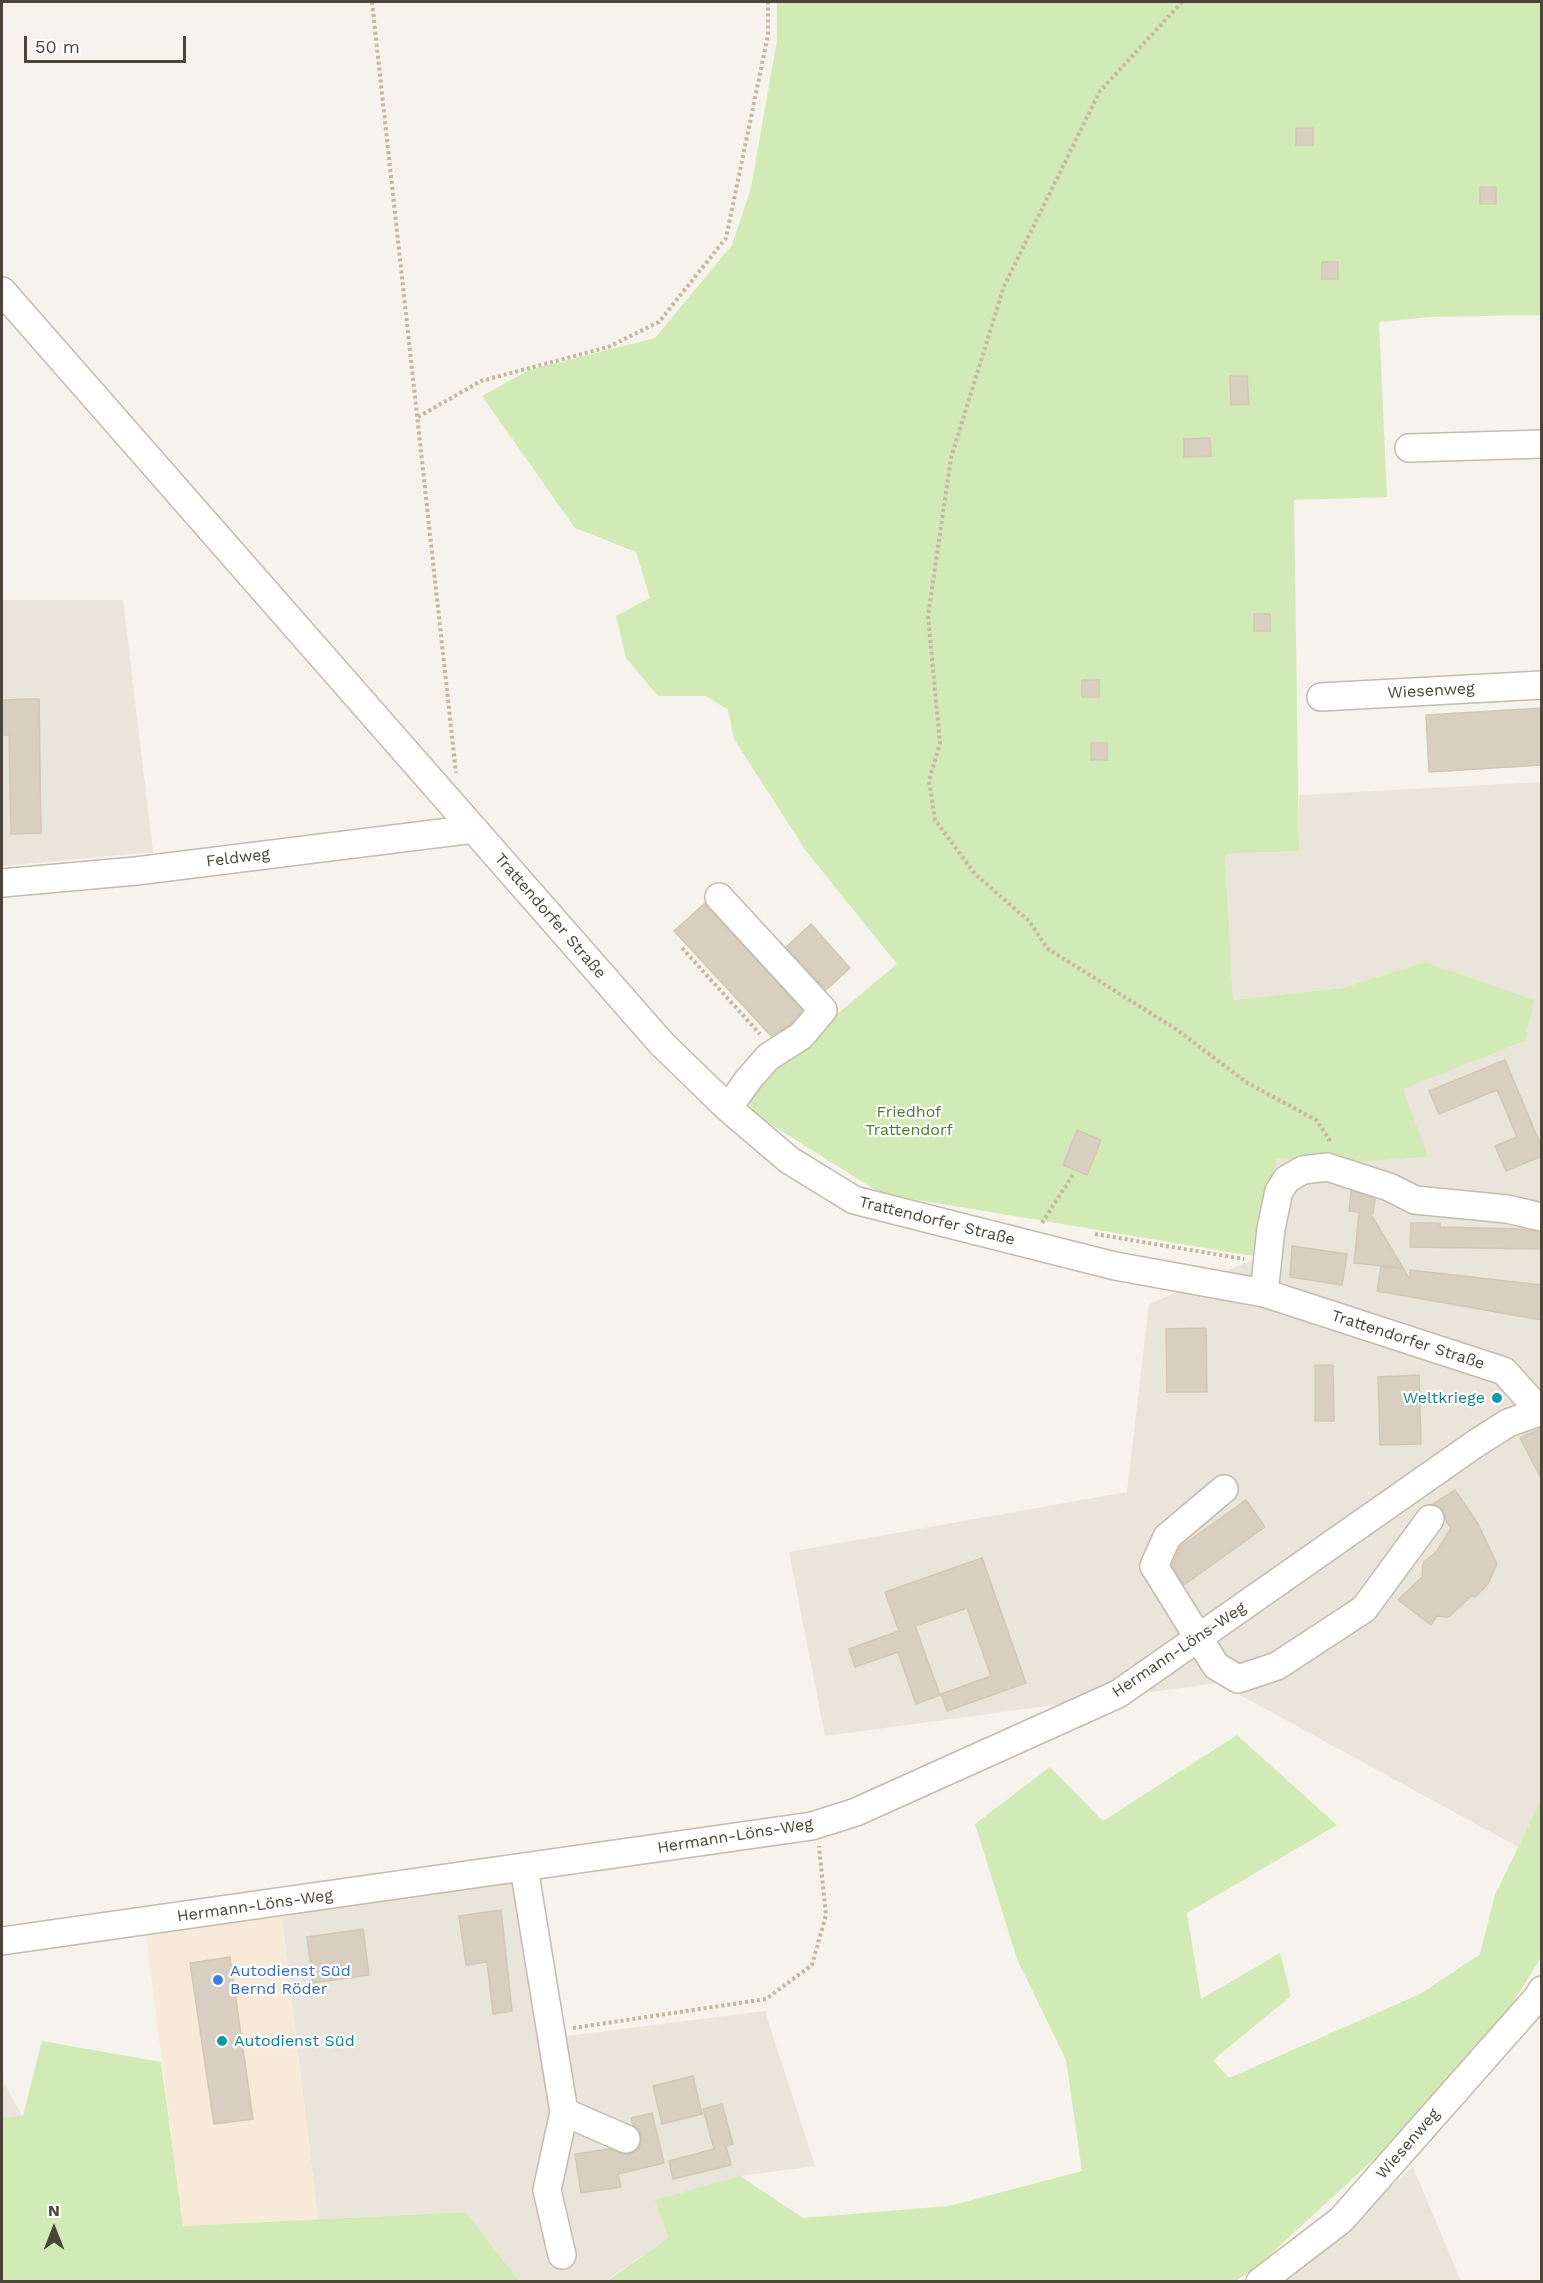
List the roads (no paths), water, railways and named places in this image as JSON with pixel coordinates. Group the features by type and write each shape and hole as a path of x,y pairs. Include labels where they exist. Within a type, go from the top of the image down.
{"street":[{"name":"Trattendorfer Straße","path":"2,291 662,1044 728,1108 789,1160 854,1200 1115,1266 1264,1293 1504,1371 1541,1411"},
{"path":"1409,448 1542,444"},
{"name":"Wiesenweg","path":"1321,697 1542,685"},
{"name":"Feldweg","path":"2,883 136,871 467,821"},
{"path":"719,897 823,1010 801,1036 768,1057 728,1108"},
{"path":"1264,1293 1279,1191 1287,1179 1303,1170 1327,1167 1389,1187 1414,1200 1507,1209 1542,1217"},
{"name":"Hermann-Löns-Weg","path":"2,1941 817,1825 856,1812 1118,1694 1475,1444 1508,1423 1541,1411"},
{"path":"1224,1489 1167,1537 1154,1566 1197,1639 1216,1666 1238,1679 1276,1666 1364,1609 1430,1519"},
{"path":"524,1868 564,2112 548,2190 562,2255"},
{"name":"Wiesenweg","path":"1260,2282 1341,2220 1540,1996"},
{"path":"564,2112 626,2139"}],"place":[{"name":"Weltkriege","path":"1497,1398"},
{"name":"Autodienst Süd Bernd Röder","path":"218,1980"},
{"name":"Autodienst Süd","path":"222,2041"}],"park label":[{"name":"Friedhof Trattendorf","path":"909,1121"}]}
